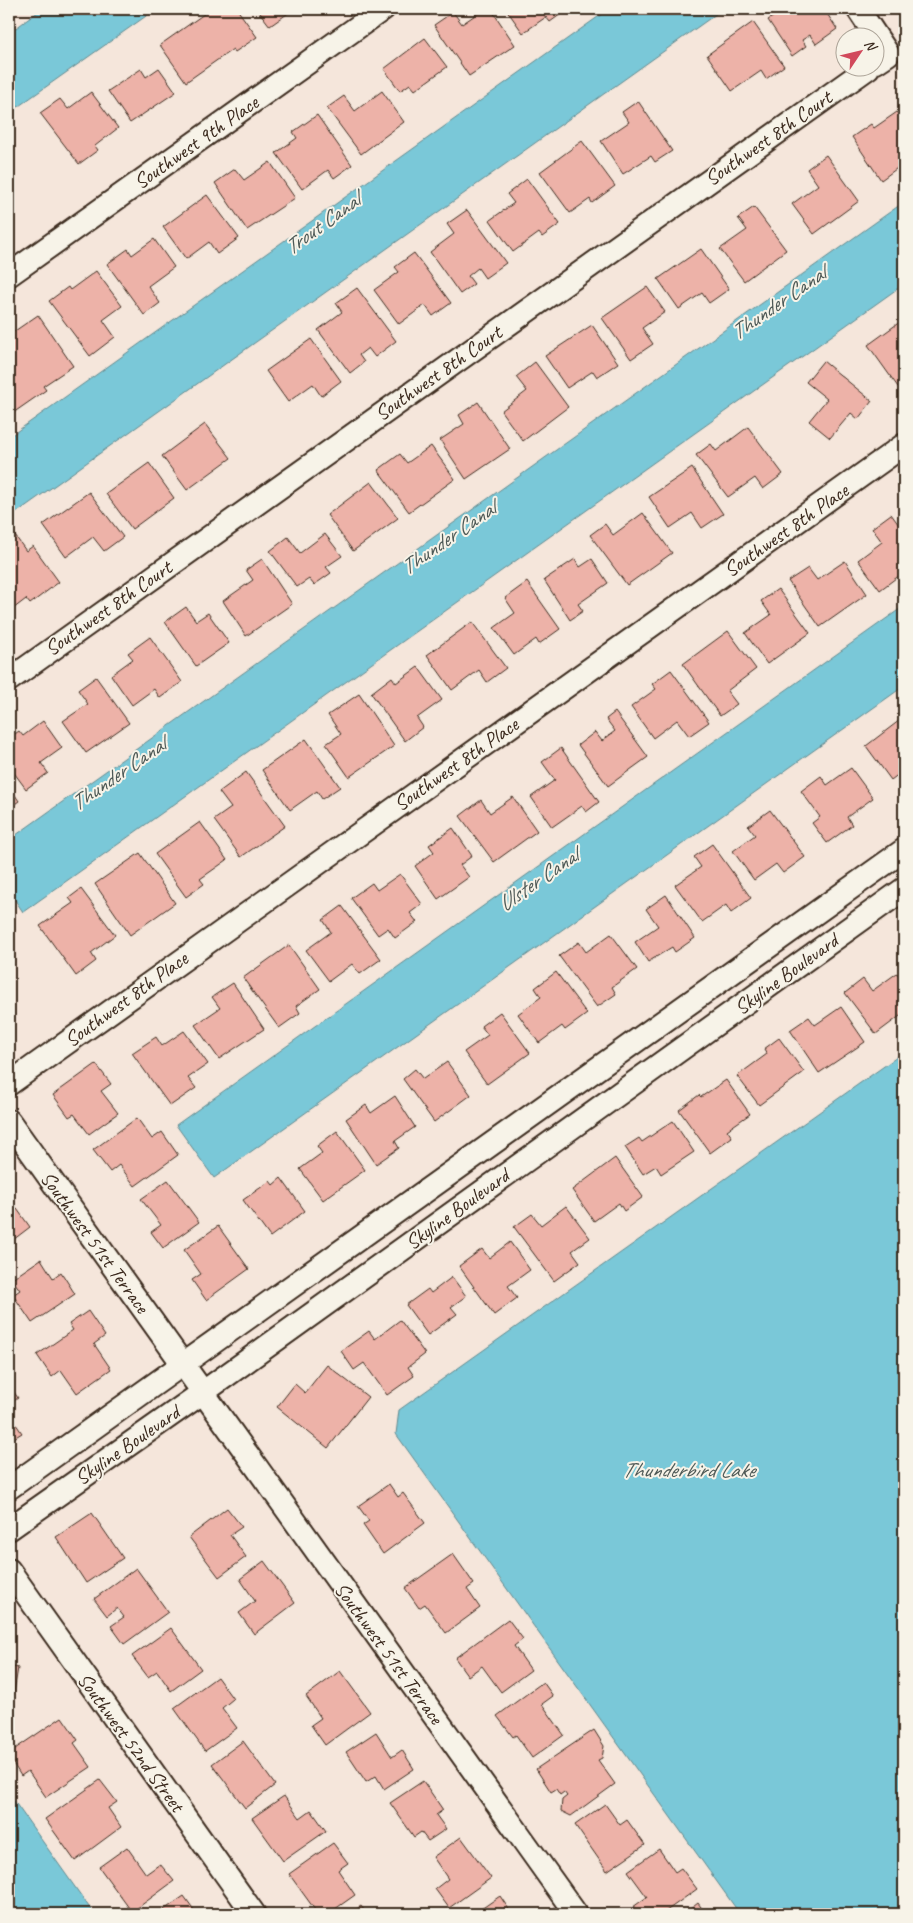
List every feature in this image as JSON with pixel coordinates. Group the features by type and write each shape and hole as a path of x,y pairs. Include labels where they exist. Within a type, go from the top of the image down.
{"street":[{"name":"Southwest 9th Place","path":"9,275 383,9"},
{"path":"858,9 871,28"},
{"name":"Southwest 8th Court","path":"9,680 854,78"},
{"name":"Southwest 8th Place","path":"9,1084 904,446"},
{"name":"Skyline Boulevard","path":"9,1488 904,850"},
{"name":"Skyline Boulevard","path":"9,1529 904,889"},
{"name":"Southwest 51st Terrace","path":"9,1121 576,1914"},
{"name":"Southwest 52nd Street","path":"9,1570 254,1914"}],"water":[{"path":"42,9 156,9 9,113 9,33"},
{"name":"Trout Canal","path":"609,9 723,9 9,518 9,437"},
{"name":"Thunder Canal","path":"904,202 904,284 23,912 9,891 9,840"},
{"name":"Ulster Canal","path":"904,606 904,686 214,1178 176,1125"},
{"name":"Thunderbird Lake","path":"904,1052 904,1914 740,1914 396,1434 399,1410"},
{"path":"9,1794 94,1914 9,1914"}],"building":[{"path":"211,9 237,9 257,37 235,52 233,49 186,82 160,45"},
{"path":"257,9 294,9 270,26"},
{"path":"484,9 491,9 515,45 469,76 434,25 453,12 462,24"},
{"path":"506,9 568,9 550,22 546,17 523,33"},
{"path":"785,9 824,9 836,28 816,44 810,35 802,40 806,46 792,56 768,20"},
{"path":"753,22 784,66 766,79 761,71 732,91 707,55"},
{"path":"425,38 447,67 415,90 410,84 400,91 384,69"},
{"path":"159,68 176,92 130,123 108,91 141,69 146,77"},
{"path":"382,91 404,122 361,154 327,108 344,96 355,111"},
{"path":"91,92 118,128 95,146 98,150 79,164 40,113 60,99 68,109"},
{"path":"638,101 672,151 655,162 651,156 623,174 601,141 629,122 622,112"},
{"path":"897,112 904,122 904,172 900,166 881,180 852,137 871,124 874,128"},
{"path":"317,115 352,165 334,178 328,170 302,189 276,153 297,138 293,132"},
{"path":"582,141 615,186 592,203 590,199 570,213 540,172"},
{"path":"826,155 859,201 814,234 792,204 818,185 807,169"},
{"path":"270,162 295,198 247,230 215,183 235,169 244,180"},
{"path":"527,179 560,224 542,237 539,233 513,252 490,220 514,203 507,194"},
{"path":"207,195 239,238 217,254 209,242 186,259 163,227"},
{"path":"754,207 786,250 744,281 720,249 747,230 738,218"},
{"path":"467,210 506,263 485,278 478,268 468,276 474,284 460,294 430,252 454,234 447,224"},
{"path":"154,239 174,267 148,286 160,303 144,315 107,264 128,249 132,255"},
{"path":"701,249 729,289 709,303 702,293 679,309 658,279"},
{"path":"414,253 451,303 433,316 425,305 399,324 374,290 399,272 395,267"},
{"path":"96,271 122,306 103,320 115,337 90,356 49,301 68,287 70,290"},
{"path":"647,287 665,312 642,328 653,344 631,359 602,318"},
{"path":"357,288 396,341 375,357 368,348 359,355 364,362 350,373 318,330 342,312 336,303"},
{"path":"38,315 73,366 43,386 46,390 13,413 9,406 9,335"},
{"path":"904,319 904,382 898,387 868,345"},
{"path":"592,325 618,363 597,377 593,371 567,388 545,356"},
{"path":"311,339 341,381 321,396 313,384 288,402 266,371"},
{"path":"823,361 872,401 858,419 851,413 830,438 809,421 827,399 806,382"},
{"path":"535,362 568,407 523,441 501,411 527,391 516,377"},
{"path":"478,402 510,449 466,479 440,440 464,424 459,415"},
{"path":"205,424 231,458 187,490 162,456"},
{"path":"748,427 783,474 763,489 755,478 728,497 696,455 711,444 716,451"},
{"path":"431,446 455,479 409,512 378,470 400,454 407,463"},
{"path":"149,463 174,498 132,529 106,494"},
{"path":"692,468 723,514 702,528 692,513 670,528 649,497"},
{"path":"371,482 398,518 353,551 327,515"},
{"path":"89,492 123,537 104,551 93,537 66,557 43,525"},
{"path":"643,513 672,553 627,585 590,535 605,524 613,535"},
{"path":"891,514 904,532 904,572 880,590 858,560 882,542 872,528"},
{"path":"13,533 26,551 33,546 59,582 30,604 26,599 9,612 9,537"},
{"path":"325,534 342,556 326,567 331,573 314,585 309,579 297,587 270,551 288,537 300,553"},
{"path":"262,559 292,604 246,636 223,601 253,580 246,570"},
{"path":"575,559 580,567 592,559 608,583 578,604 583,611 570,620 544,580"},
{"path":"845,561 867,594 820,627 788,581 808,568 817,580"},
{"path":"527,582 560,629 539,644 536,639 514,655 494,628 515,613 505,598"},
{"path":"778,589 810,633 767,664 745,633 771,615 761,601"},
{"path":"186,607 196,621 208,613 229,643 196,666 165,622"},
{"path":"472,622 506,668 487,682 479,670 452,690 427,655"},
{"path":"728,631 756,669 727,691 737,704 720,716 683,664"},
{"path":"150,637 182,682 160,698 154,689 132,705 111,675 133,659 128,653"},
{"path":"418,667 442,700 417,718 423,727 405,741 371,693 392,677 396,683"},
{"path":"671,670 709,722 689,736 677,720 653,738 631,707 656,689 652,684"},
{"path":"96,677 129,723 86,753 63,721 88,704 78,690"},
{"path":"359,694 394,746 349,777 326,744 341,734 328,715"},
{"path":"615,712 648,757 608,786 578,745 595,732 602,741 615,731 606,719"},
{"path":"904,717 904,770 891,780 866,746"},
{"path":"43,721 62,748 41,763 48,773 26,789 9,766 9,738 19,731 23,736"},
{"path":"306,739 340,787 322,799 317,791 290,810 262,770"},
{"path":"561,748 599,802 586,812 582,806 552,827 531,797 555,780 542,762"},
{"path":"851,768 873,798 847,817 852,825 827,843 812,823 820,817 801,791 821,776 827,785"},
{"path":"246,772 285,826 241,857 214,820 231,808 219,792"},
{"path":"9,786 19,801 9,808"},
{"path":"513,797 537,831 494,862 460,816 481,800 490,813"},
{"path":"770,810 805,857 783,873 776,864 754,880 733,851 755,835 748,826"},
{"path":"200,822 227,860 200,879 204,884 186,897 155,854"},
{"path":"453,828 472,856 460,865 469,877 438,899 415,866 434,852 429,845"},
{"path":"712,844 751,898 731,913 726,905 702,922 675,885 701,867 694,857"},
{"path":"140,853 175,903 130,935 95,884"},
{"path":"400,874 422,904 410,913 417,922 395,938 388,928 378,935 351,898 372,883 377,890"},
{"path":"81,889 115,935 91,953 96,961 76,976 40,926 73,903 69,898"},
{"path":"666,895 695,938 675,952 672,947 648,962 635,942 658,926 646,909"},
{"path":"342,906 381,959 360,974 352,964 329,981 306,950 331,932 323,920"},
{"path":"611,934 637,969 612,987 616,994 597,1007 559,956 579,942 586,952"},
{"path":"9,944 14,951 9,955"},
{"path":"289,945 320,989 296,1006 300,1013 279,1028 243,978"},
{"path":"556,972 587,1014 565,1030 562,1026 539,1043 518,1014 541,997 535,988"},
{"path":"897,973 904,983 904,1013 876,1034 845,993 863,979 872,991"},
{"path":"233,983 264,1029 219,1059 195,1025 220,1008 212,997"},
{"path":"841,1007 865,1042 819,1073 790,1030 809,1017 815,1025"},
{"path":"500,1012 530,1053 487,1084 464,1052 488,1035 481,1026"},
{"path":"184,1031 208,1064 188,1078 196,1088 170,1106 132,1053 156,1037 162,1046"},
{"path":"779,1038 804,1072 759,1105 737,1076 767,1054 764,1049"},
{"path":"447,1062 471,1095 434,1122 403,1079 415,1069 423,1079"},
{"path":"96,1064 111,1084 101,1091 118,1113 89,1134 74,1114 69,1117 53,1095"},
{"path":"726,1080 750,1114 727,1130 732,1137 710,1153 679,1110 699,1095 701,1097"},
{"path":"395,1096 415,1127 395,1141 399,1148 376,1164 346,1119 366,1105 371,1113"},
{"path":"137,1118 152,1139 162,1132 178,1155 135,1186 119,1165 110,1172 93,1150"},
{"path":"673,1121 694,1152 661,1174 656,1166 643,1174 625,1147 639,1138 642,1142"},
{"path":"337,1131 365,1170 323,1200 300,1169 322,1153 317,1146"},
{"path":"615,1158 643,1197 624,1211 619,1203 594,1221 572,1190"},
{"path":"281,1178 305,1211 270,1237 243,1200 270,1181 273,1185"},
{"path":"168,1180 199,1222 163,1248 151,1232 161,1225 141,1199"},
{"path":"9,1193 14,1200 12,1202 30,1227 9,1243"},
{"path":"566,1206 590,1238 572,1251 580,1262 554,1281 514,1227 532,1214 541,1225"},
{"path":"218,1226 249,1269 206,1300 192,1280 201,1274 184,1250"},
{"path":"510,1242 530,1270 508,1286 517,1298 494,1315 459,1266 482,1249 489,1258"},
{"path":"41,1259 53,1278 61,1272 75,1294 32,1323 13,1295 20,1290 12,1279"},
{"path":"452,1277 466,1296 451,1307 457,1314 428,1335 406,1305 428,1289 431,1293"},
{"path":"88,1311 105,1336 94,1344 111,1369 77,1393 61,1370 52,1377 37,1355 73,1330 69,1324"},
{"path":"400,1320 425,1354 408,1367 414,1376 387,1395 364,1363 354,1370 341,1351 369,1331 375,1339"},
{"path":"327,1365 368,1397 328,1448 277,1407 295,1384 305,1393"},
{"path":"9,1385 18,1398 9,1404"},
{"path":"9,1414 22,1433 9,1441"},
{"path":"389,1484 398,1497 403,1493 425,1523 383,1554 363,1525 369,1521 358,1506"},
{"path":"227,1508 242,1527 230,1535 246,1557 219,1577 189,1537"},
{"path":"92,1513 123,1558 86,1583 56,1537"},
{"path":"453,1554 474,1584 467,1589 480,1608 446,1633 425,1604 419,1608 405,1588"},
{"path":"264,1561 295,1603 254,1634 239,1613 255,1601 240,1579"},
{"path":"136,1568 168,1612 124,1644 111,1626 124,1617 117,1608 107,1616 94,1599"},
{"path":"508,1619 523,1639 514,1646 531,1670 501,1692 482,1666 468,1676 455,1658"},
{"path":"171,1628 201,1669 171,1691 157,1671 148,1677 132,1656"},
{"path":"9,1666 18,1668 9,1723"},
{"path":"340,1671 370,1712 325,1745 311,1725 321,1718 306,1696"},
{"path":"217,1677 233,1699 222,1708 237,1728 205,1751 174,1708"},
{"path":"543,1682 553,1696 542,1704 564,1735 532,1758 516,1735 513,1737 497,1716"},
{"path":"62,1717 78,1740 74,1743 91,1767 46,1797 28,1771 21,1776 9,1757 9,1753"},
{"path":"594,1730 604,1746 602,1758 598,1760 615,1784 571,1816 561,1811 562,1800 567,1796 564,1792 560,1795 556,1789 551,1792 536,1769"},
{"path":"376,1732 392,1757 402,1750 414,1769 384,1789 376,1776 366,1782 346,1752"},
{"path":"243,1741 275,1785 245,1808 212,1764"},
{"path":"100,1780 117,1802 108,1808 121,1827 75,1861 45,1819"},
{"path":"423,1781 443,1810 436,1815 446,1829 428,1841 421,1832 414,1837 390,1803"},
{"path":"284,1796 300,1818 311,1810 326,1831 283,1861 252,1818"},
{"path":"605,1804 620,1825 627,1820 645,1845 607,1871 575,1825"},
{"path":"461,1837 491,1878 449,1908 435,1889 448,1879 433,1857"},
{"path":"333,1843 348,1863 338,1870 355,1895 328,1914 318,1914 289,1874"},
{"path":"127,1847 146,1874 160,1864 174,1881 132,1912 99,1867"},
{"path":"659,1849 675,1872 681,1868 697,1889 662,1914 639,1914 633,1907 647,1897 628,1871"},
{"path":"184,1896 197,1914 158,1914"},
{"path":"500,1896 510,1911 507,1914 474,1914"},
{"path":"698,1903 706,1914 684,1914"},
{"path":"361,1906 367,1914 349,1914"}]}
